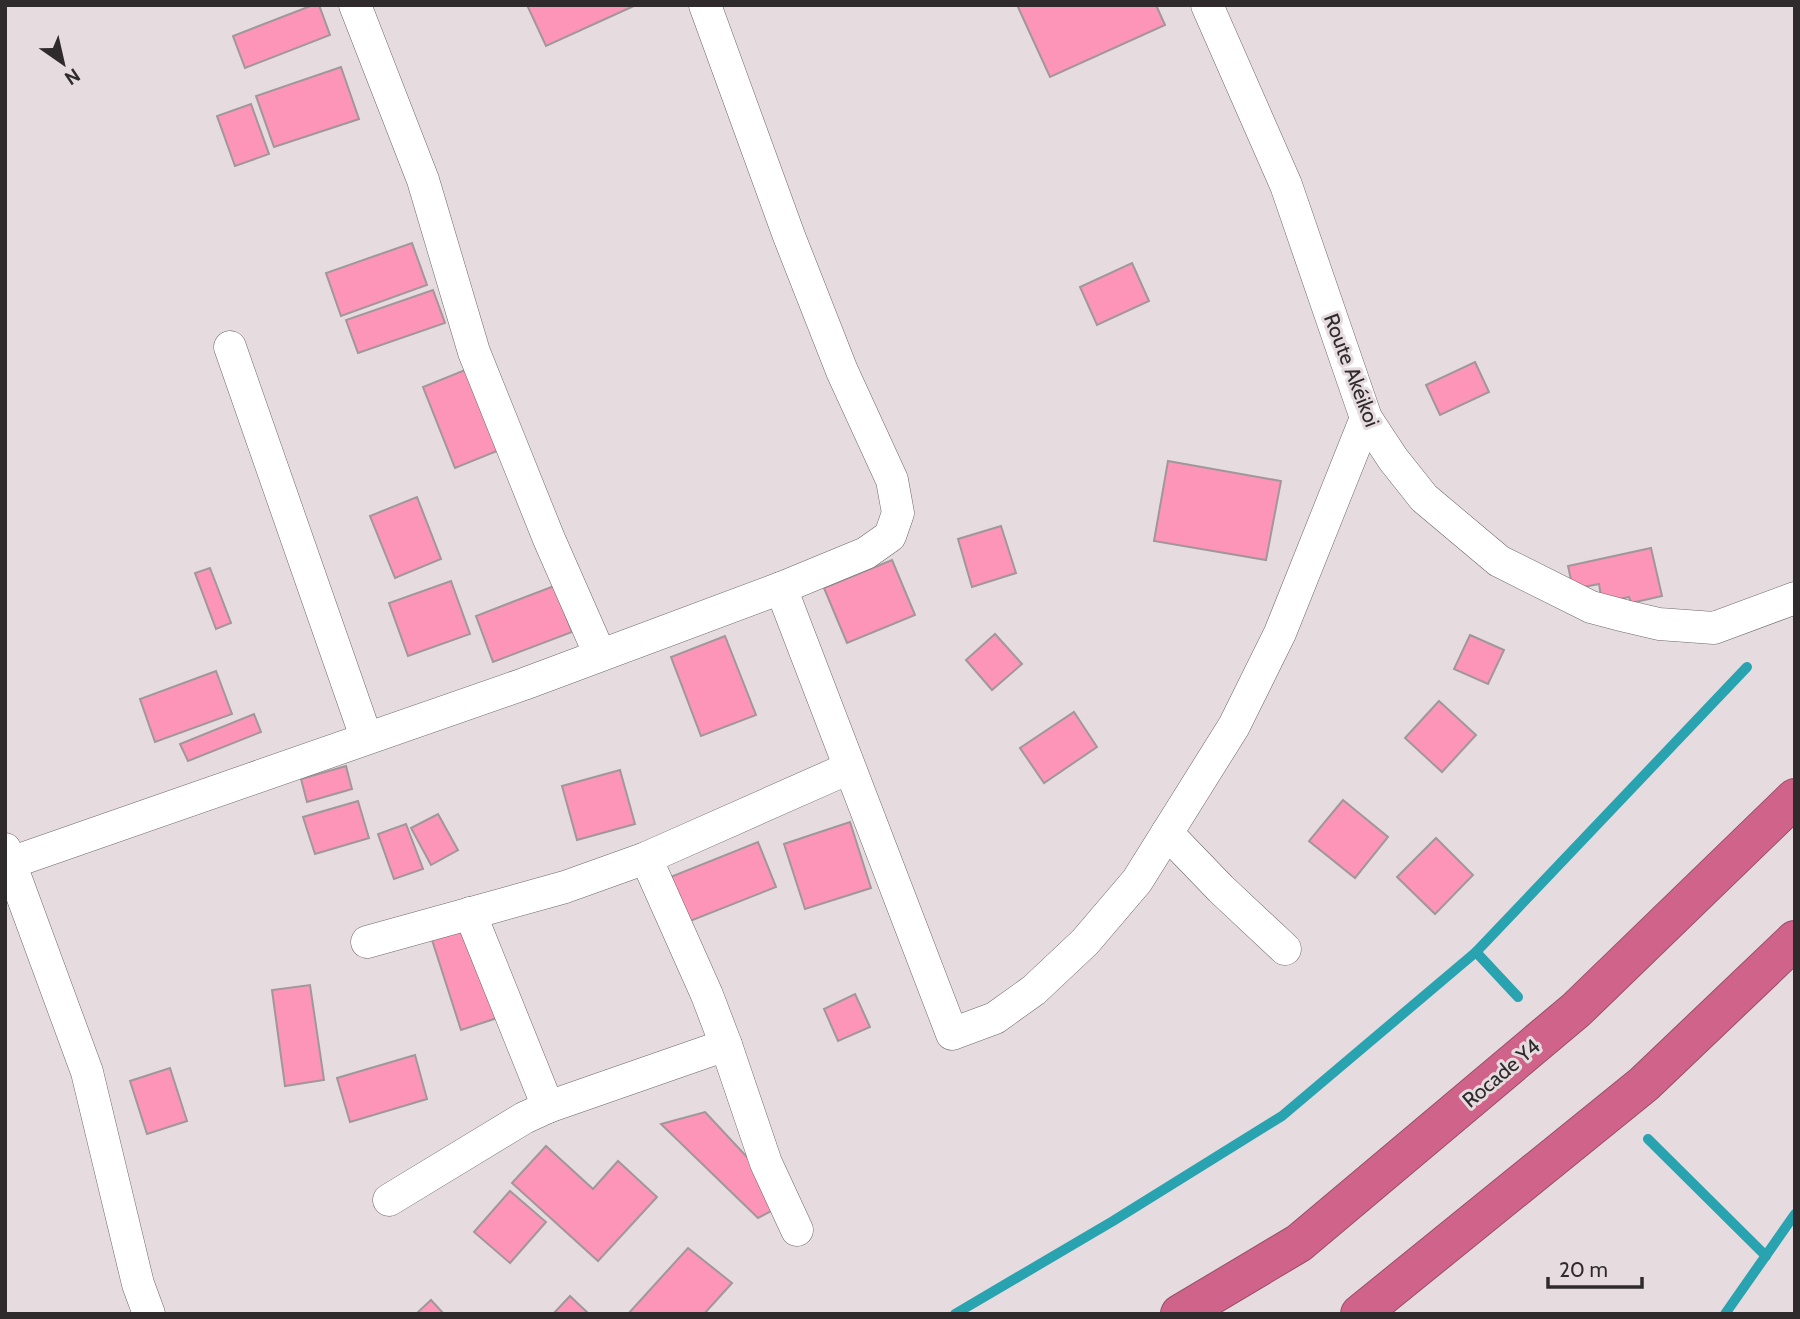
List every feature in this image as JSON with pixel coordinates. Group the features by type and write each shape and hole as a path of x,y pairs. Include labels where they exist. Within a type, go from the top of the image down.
{"highway":[{"name":"Rocade Y4","path":"1180,1314 1310,1234 1576,1010 1795,799"},
{"path":"1360,1314 1644,1084 1795,940"}],"street":[{"path":"355,5 423,180 458,302 479,363 549,539 600,655"},
{"path":"149,1314 138,1284 87,1072 8,856 524,684 781,588 866,553 890,536 898,513 892,480 842,371 789,236 705,5"},
{"name":"Route Akéikoi","path":"1207,5 1286,185 1366,418 1393,459 1424,498 1499,561 1591,607 1659,624 1714,628 1795,598"},
{"path":"230,347 366,737"},
{"path":"781,588 952,1034 995,1018 1034,990 1085,942 1137,881 1234,726 1280,632 1366,418"},
{"path":"367,942 565,887 646,858 849,768"},
{"path":"1167,833 1221,889 1286,949"},
{"path":"646,858 726,1045 766,1163 797,1230"},
{"path":"470,914 548,1107"},
{"path":"388,1200 524,1118 548,1107 726,1045"}],"building":[{"path":"319,5 330,35 245,68 233,36"},
{"path":"527,5 636,5 546,46"},
{"path":"1156,5 1165,25 1050,77 1018,7"},
{"path":"341,67 359,119 274,147 256,96"},
{"path":"251,104 269,154 235,166 217,116"},
{"path":"412,243 427,285 341,316 326,273"},
{"path":"1132,263 1149,301 1097,325 1080,287"},
{"path":"433,290 445,323 358,353 346,320"},
{"path":"1475,362 1489,392 1440,415 1426,385"},
{"path":"470,368 502,449 455,468 423,387"},
{"path":"1168,461 1281,481 1266,560 1154,541"},
{"path":"417,497 441,559 395,578 370,516"},
{"path":"1001,526 1016,573 972,587 958,539"},
{"path":"1651,548 1662,596 1631,603 1629,597 1602,603 1599,584 1573,589 1568,566"},
{"path":"892,560 915,615 847,643 824,588"},
{"path":"210,568 231,623 216,629 195,573"},
{"path":"451,581 470,634 408,656 389,603"},
{"path":"554,586 572,632 493,662 476,616"},
{"path":"995,634 1022,664 992,690 966,660"},
{"path":"1470,635 1504,650 1488,684 1454,669"},
{"path":"725,636 756,715 701,736 671,657"},
{"path":"216,671 232,714 155,742 140,699"},
{"path":"1439,701 1476,735 1442,772 1405,738"},
{"path":"1074,712 1097,747 1044,783 1020,748"},
{"path":"254,714 261,732 188,761 180,744"},
{"path":"346,766 352,789 307,802 301,779"},
{"path":"620,770 635,824 577,840 562,786"},
{"path":"1343,800 1388,837 1355,878 1309,841"},
{"path":"358,801 369,838 315,854 303,817"},
{"path":"438,814 458,850 431,865 411,828"},
{"path":"850,822 871,888 805,909 784,844"},
{"path":"406,824 423,869 394,879 378,834"},
{"path":"1436,838 1473,875 1435,914 1397,877"},
{"path":"758,842 776,887 680,925 663,880"},
{"path":"468,929 497,1018 461,1030 432,940"},
{"path":"310,985 324,1080 285,1086 272,990"},
{"path":"855,994 870,1027 838,1041 824,1009"},
{"path":"415,1055 427,1099 350,1122 337,1078"},
{"path":"170,1068 187,1121 147,1134 130,1081"},
{"path":"705,1112 761,1172 777,1208 758,1218 661,1124"},
{"path":"546,1146 593,1189 618,1161 657,1197 598,1261 512,1183"},
{"path":"510,1191 546,1222 510,1263 474,1232"},
{"path":"688,1248 732,1283 704,1314 628,1314"},
{"path":"570,1296 589,1314 553,1314"},
{"path":"431,1300 444,1314 416,1314"}],"waterway":[{"path":"955,1314 1113,1221 1282,1116 1476,952 1747,667"},
{"path":"1476,952 1518,997"},
{"path":"1648,1139 1766,1256"},
{"path":"1725,1314 1795,1214"}]}
